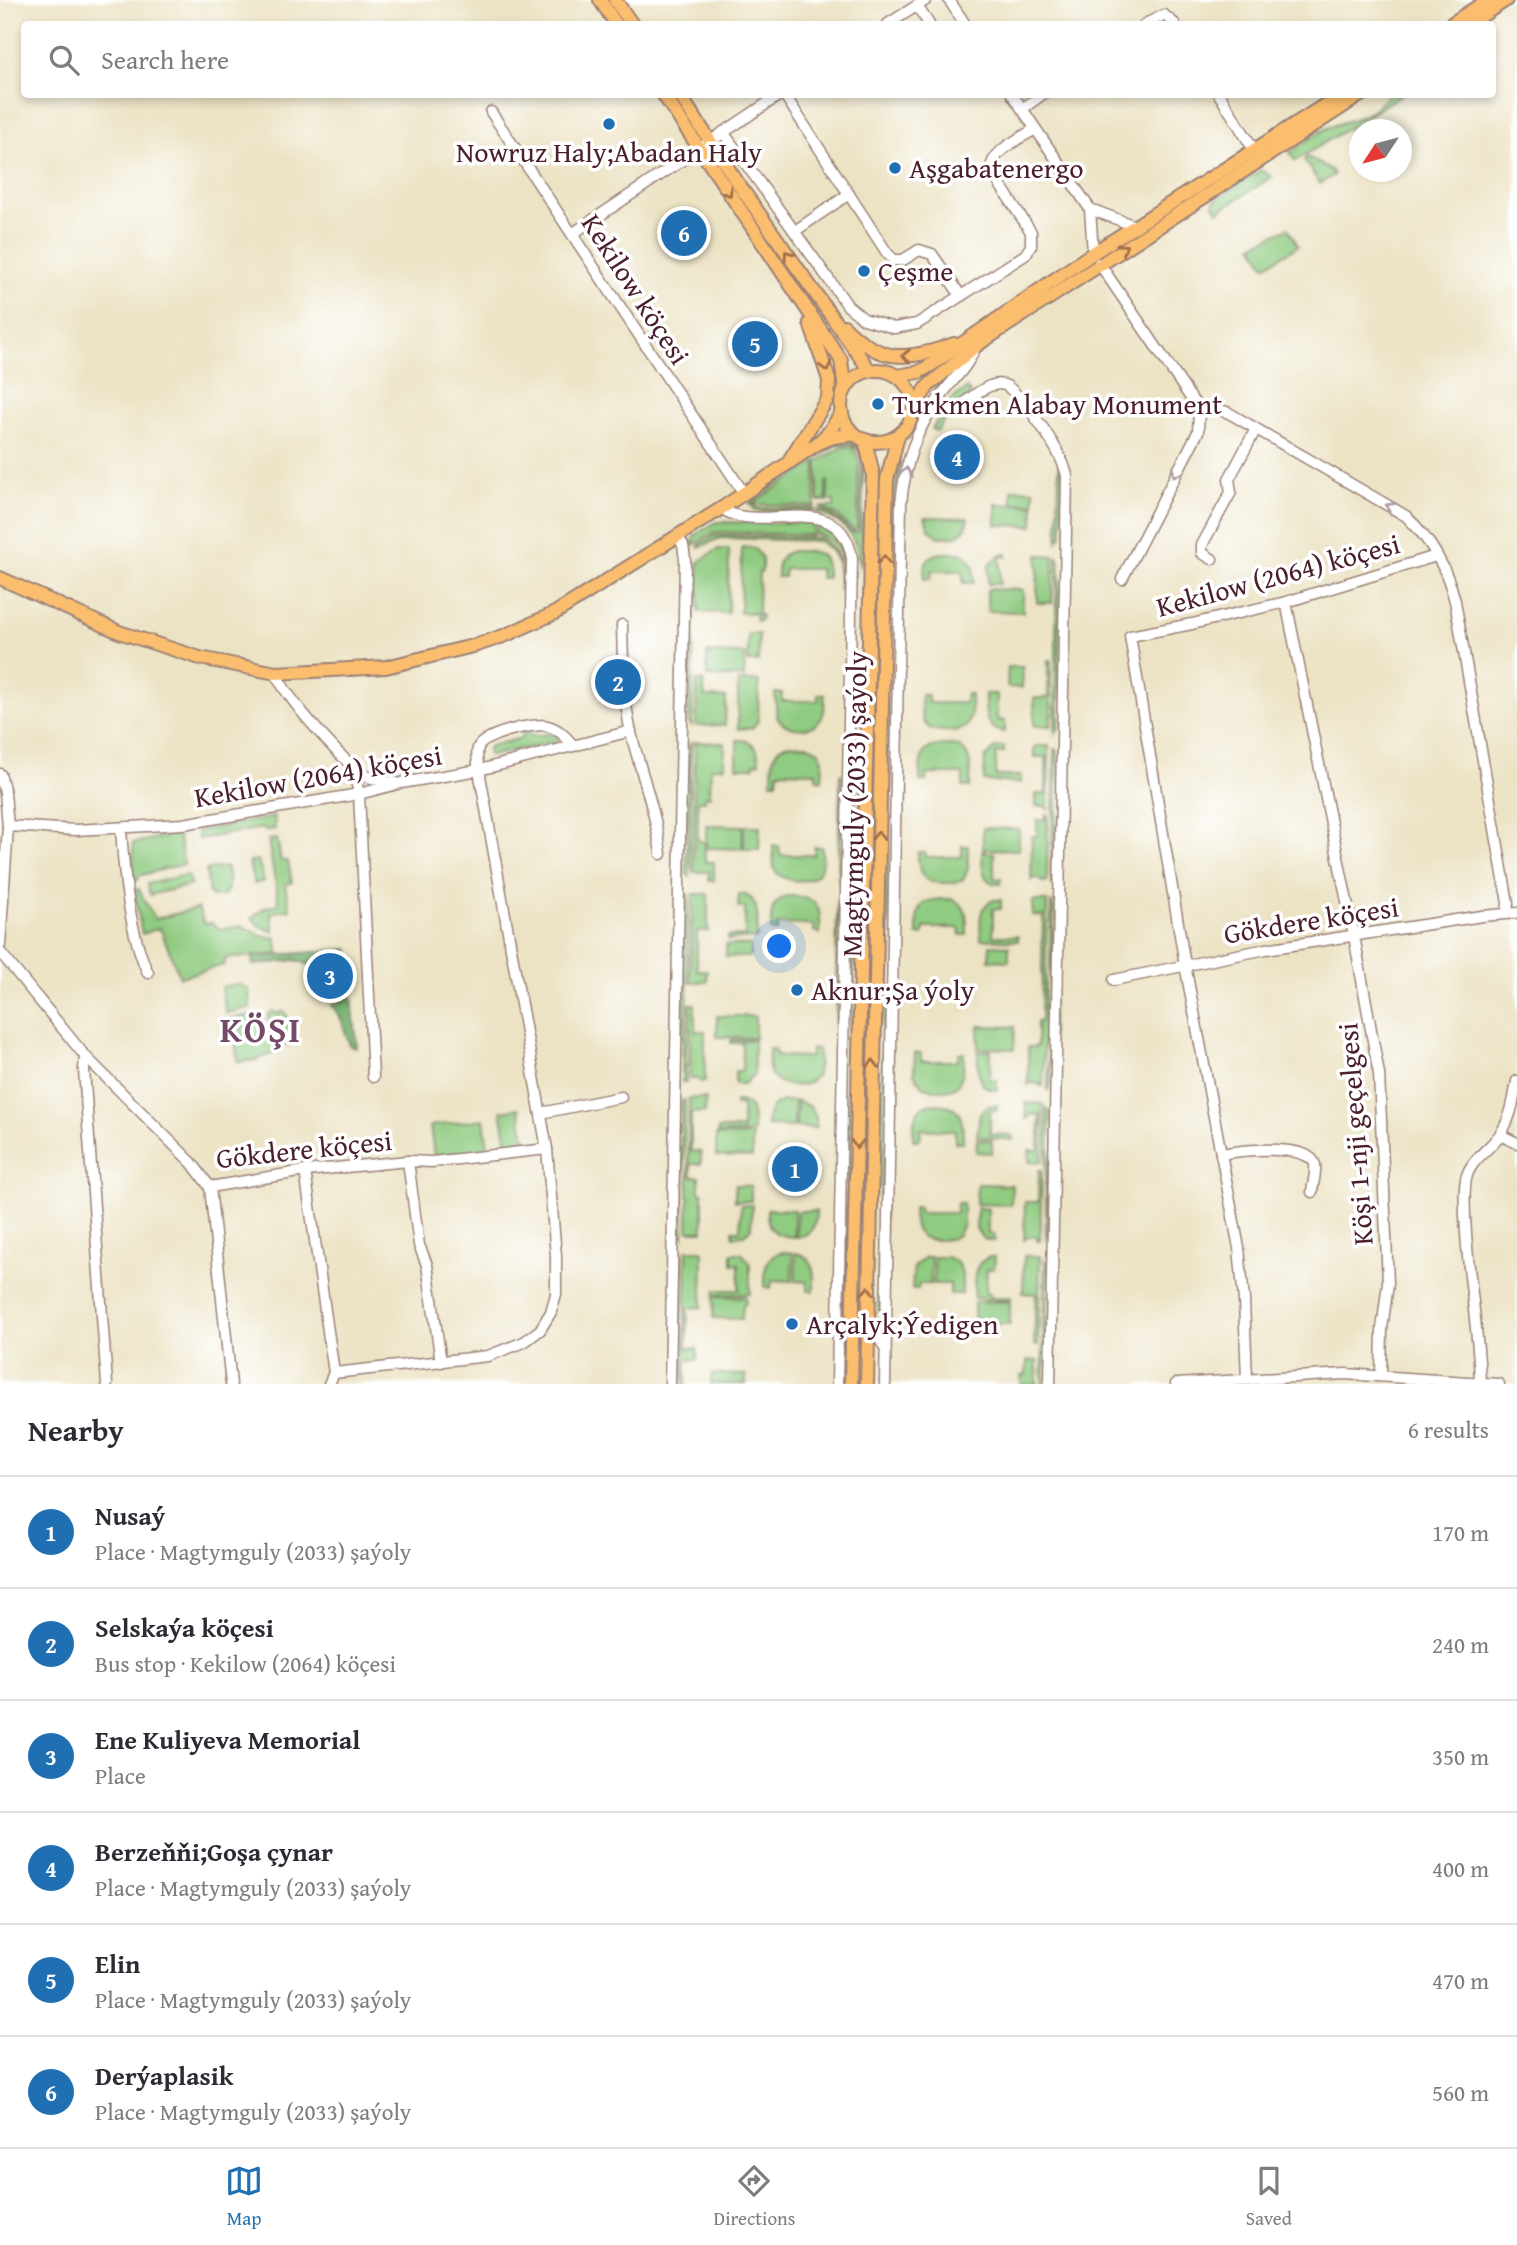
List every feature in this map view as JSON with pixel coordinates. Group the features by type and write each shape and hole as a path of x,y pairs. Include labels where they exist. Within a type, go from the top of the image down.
{"main road":[{"path":"600,0 614,21"},
{"path":"615,0 630,21"},
{"path":"1456,21 1488,0"},
{"path":"1474,21 1506,0"},
{"path":"666,98 704,145 870,371"},
{"path":"0,578 149,643 200,658 275,673 386,667 450,653 506,635 577,600 818,443 830,432 842,412 845,390 841,360 704,145 680,98"},
{"path":"1096,258 1135,226 1355,98"},
{"path":"897,376 919,372 974,341 1096,258 1257,155 1327,99"},
{"path":"815,294 852,334 883,354 918,356 974,341"},
{"path":"785,465 828,398 827,370 803,303"},
{"path":"818,443 834,437 860,437 881,442 898,436 908,426 914,407 929,385 974,341"},
{"path":"845,390 855,378 870,371 884,371 897,376 908,387 914,407"},
{"path":"842,412 846,424 860,437"},
{"name":"Magtymguly (2033) şaýoly","path":"851,1384 875,660 884,589 887,479 898,436"},
{"name":"Magtymguly (2033) şaýoly","path":"860,437 873,474 869,589 875,660 867,1384"}],"street":[{"path":"949,0 963,21"},
{"path":"893,21 921,3 928,21"},
{"path":"1151,21 1164,15 1171,21"},
{"path":"572,234 777,98"},
{"path":"786,98 887,253 894,260 902,260 919,250 932,254 961,296"},
{"path":"1015,98 1090,209 1096,258 1199,410 1198,432 1122,579"},
{"path":"1022,109 1037,98"},
{"path":"1221,98 1257,155"},
{"name":"Kekilow köçesi","path":"491,112 743,492"},
{"path":"723,132 848,306 864,319 894,328 917,324 1025,255 1031,246 1031,232 991,171 990,163 996,155 1035,129"},
{"path":"795,231 849,194"},
{"path":"1090,209 1135,226"},
{"path":"885,1384 901,503 908,459 920,429 929,413 970,361 974,341"},
{"path":"954,411 991,386 1001,383 1007,386 1052,442 1065,465 1067,476 1050,1384"},
{"path":"1199,410 1214,408 1228,413 1406,516 1421,532 1446,571 1455,601 1508,903 1512,913"},
{"path":"1212,559 1202,553 1202,545 1231,492 1230,479 1256,429"},
{"path":"722,508 733,515 820,519 833,526 846,539 851,551 853,590 837,1384"},
{"path":"670,1384 685,559 683,545 677,535"},
{"name":"Kekilow (2064) köçesi","path":"1185,965 1130,636 1286,602 1436,556"},
{"path":"853,590 869,589"},
{"path":"884,589 900,589"},
{"name":"Köşi 1-nji geçelgesi","path":"1286,602 1373,1033 1381,1105 1388,1283 1382,1329 1381,1376"},
{"path":"622,625 624,695 631,732 657,824 661,854"},
{"path":"851,659 898,661"},
{"path":"275,673 280,685 299,708 353,767 370,778 401,783"},
{"path":"334,1373 442,1362 498,1352 524,1342 540,1330 551,1312 556,1294 556,1256 547,1149 479,770 478,748 483,741 494,736 535,724 547,725 560,732 574,746"},
{"name":"Kekilow (2064) köçesi","path":"8,827 76,830 183,824 479,770 631,732"},
{"path":"353,767 359,794 373,1077"},
{"path":"0,774 5,793 8,827 0,945"},
{"path":"121,829 124,872 141,957 148,973"},
{"name":"Gökdere köçesi","path":"1114,980 1266,949 1512,913"},
{"name":"Gökdere köçesi","path":"0,952 85,1056 192,1163 210,1187 305,1171 408,1161 432,1162 547,1149"},
{"path":"1185,965 1242,1278 1247,1380"},
{"path":"85,1056 107,1384"},
{"path":"1480,1383 1468,1261 1466,1179 1472,1165 1500,1135 1509,1116 1517,1082"},
{"path":"541,1113 621,1097"},
{"path":"1500,1135 1517,1143"},
{"path":"1221,1154 1256,1148 1310,1157 1315,1165 1312,1192"},
{"path":"408,1161 419,1245 427,1265 442,1362"},
{"path":"305,1171 334,1373 329,1384"},
{"path":"210,1187 230,1384"},
{"path":"838,1347 852,1319"},
{"path":"868,1320 886,1348"},
{"path":"1176,1384 1381,1376 1499,1384"}],"green space":[{"path":"1384,98 1396,98 1362,119 1353,119 1369,113"},
{"path":"1349,120 1349,127 1295,161 1290,152 1326,128"},
{"path":"1307,157 1331,170 1334,175 1320,184 1304,160"},
{"path":"1261,170 1272,177 1218,211 1213,203 1215,200"},
{"path":"1288,228 1298,246 1265,266 1253,245"},
{"path":"967,388 971,394 948,414 937,432 932,429 951,400"},
{"path":"839,442 855,444 864,459 861,568 850,534 836,521 818,513 818,510 833,516 853,533 859,531 862,459 852,445 835,446 752,502 757,508 809,509 815,510 814,512 756,511 749,503 753,497"},
{"path":"845,446 853,448 859,459 857,527 854,531 838,516 820,507 834,507 834,501 828,501 828,481 826,501 818,501 818,461"},
{"path":"899,461 894,564 890,564 892,502"},
{"path":"816,462 815,507 756,504 756,501"},
{"path":"1059,463 1063,479 1062,535 1058,541"},
{"path":"1012,489 1034,490 1034,504 1012,503"},
{"path":"996,504 1034,505 1033,526 996,525"},
{"path":"925,517 968,518 966,528 957,536 939,537 929,529"},
{"path":"716,522 814,524 812,535 714,532 692,546 695,535"},
{"path":"817,525 830,533 845,557 848,587 845,633 846,590 843,561 837,548 828,539 815,534"},
{"path":"713,536 820,538 833,548 839,560 841,590 835,556 819,541 720,538 699,548 699,545"},
{"path":"742,547 754,548 762,558 762,572 759,572 760,621 756,621 755,613 740,613"},
{"path":"718,549 729,549 728,613 699,612 699,562"},
{"path":"793,551 814,552 823,557 827,578 820,578 820,569 785,569 784,577 777,577 779,560 784,554"},
{"path":"944,553 959,553 971,561 974,583 963,583 963,571 931,571 931,579 924,579 929,558"},
{"path":"1001,554 1007,554 1007,557 1000,557 1000,584 988,584 989,565"},
{"path":"1038,555 1054,556 1052,603 1037,603"},
{"path":"1057,555 1060,561 1059,728 1055,733"},
{"path":"695,563 692,726 688,722"},
{"path":"987,589 1023,590 1023,612 987,611"},
{"path":"748,634 759,634 758,662 748,662"},
{"path":"707,653 745,654 744,677 707,677"},
{"path":"1048,660 1051,660 1051,726 1034,726 1034,698 1048,698"},
{"path":"1008,667 1023,667 1022,688 1007,687"},
{"path":"858,680 851,1187 847,1187 856,686"},
{"path":"888,680 892,688 884,1188 880,1188"},
{"path":"697,681 703,681 705,697 726,698 725,725 696,726"},
{"path":"738,681 759,681 758,721 752,728 738,729"},
{"path":"775,693 782,693 782,701 818,701 818,694 824,694 822,717 813,726 806,728 786,725 777,717"},
{"path":"966,694 971,694 971,715 967,726 959,730 945,731 930,728 923,721 921,695 928,695 928,703 965,703"},
{"path":"985,694 997,694 997,720 1005,721 1005,732 989,723"},
{"path":"530,732 531,736 553,733 560,741 489,756 490,746 522,738 522,733"},
{"path":"737,740 747,741 756,749 759,763 754,763 754,767 737,767"},
{"path":"695,742 725,743 724,767 711,767 710,796 705,796 705,801 698,801 698,841 705,842 705,862 714,862 714,881 709,881 709,872 693,872"},
{"path":"691,743 690,877 686,874 688,747"},
{"path":"789,744 807,745 819,751 823,760 822,780 816,779 816,772 778,771 777,782 772,782 775,754 778,749"},
{"path":"955,745 968,757 970,787 963,787 963,774 927,774 927,781 920,781 921,762 925,751 936,746"},
{"path":"1049,746 1048,809 1045,806 1036,806 1036,794 1046,794 1046,757 1034,757 1034,747"},
{"path":"996,747 1004,747 1004,753 996,753 996,776 1021,776 1021,783 984,781 985,758"},
{"path":"1055,748 1058,754 1055,879 1051,885"},
{"path":"840,774 842,774 838,879"},
{"path":"1046,814 1047,882 1033,878 1031,882 1032,836 1037,836 1037,820 1045,820"},
{"path":"274,817 275,829 265,831 264,828 198,839 197,831"},
{"path":"706,825 743,826 742,849 706,848"},
{"path":"744,826 760,826 759,849 744,849"},
{"path":"983,828 1019,829 1019,850 983,849"},
{"path":"178,834 184,864 138,876 138,880 133,881 133,843"},
{"path":"277,839 281,861 288,861 292,883 285,884 290,909 271,913 274,932 259,926 252,918 264,908 279,904 268,840"},
{"path":"773,846 779,846 780,855 814,855 814,847 822,847 820,870 810,879 797,881 783,877 774,869"},
{"path":"962,846 968,846 968,868 964,879 953,883 934,882 924,878 918,852 925,852 925,857 962,857"},
{"path":"982,852 994,853 994,878 1001,879 1001,884 986,878"},
{"path":"258,860 264,881 254,884 249,862"},
{"path":"226,867 226,893 212,897 206,870"},
{"path":"185,875 189,877 191,885 150,895 147,884"},
{"path":"139,889 155,919 198,908 204,923 212,923 219,929 243,926 262,936 276,938 279,954 227,958 224,965 180,977 160,928 142,934 134,890"},
{"path":"693,894 708,894 708,931 697,931 697,970 707,970 707,982 690,982"},
{"path":"739,894 752,899 755,904 757,938 728,940 728,936 745,936 745,908 738,907"},
{"path":"685,895 689,895 686,1082 682,1082"},
{"path":"787,896 805,898 816,904 820,915 820,933 814,932 814,925 778,924 777,931 771,931 774,905"},
{"path":"951,899 964,909 967,935 960,935 959,928 924,928 923,935 917,935 919,910 922,905 932,900"},
{"path":"837,900 839,902 836,989"},
{"path":"994,900 1001,900 1001,909 993,909 993,936 1018,936 1018,941 981,939 982,911"},
{"path":"1033,901 1047,901 1043,1086 1029,1083 1028,1086 1028,1047 1037,1047 1037,1021 1041,1021 1043,916 1032,915"},
{"path":"1051,901 1054,909 1051,1083 1048,1091"},
{"path":"726,945 750,945 750,957 726,957"},
{"path":"990,945 1009,946 1009,961 989,960"},
{"path":"349,949 351,985 326,995 322,989 325,984 341,977 328,965 315,967 296,960 253,965 252,957"},
{"path":"240,984 249,990 250,1008 226,1013 221,987"},
{"path":"836,993 838,993 835,1082"},
{"path":"352,997 357,1048 350,1046 341,1019 332,1005"},
{"path":"690,1004 695,1004 695,1031 705,1031 705,1082 690,1079"},
{"path":"273,1011 277,1014 285,1012 298,1036 298,1039 288,1046 284,1045 268,1019 268,1015"},
{"path":"251,1015 261,1016 279,1051 256,1060 238,1062 235,1041 248,1033 255,1022"},
{"path":"251,1015 255,1022 248,1033 235,1041 234,1037 223,1038 221,1020"},
{"path":"717,1016 755,1016 755,1038 717,1037"},
{"path":"979,1026 1015,1027 1014,1049 978,1048"},
{"path":"731,1040 754,1040 754,1074 744,1084 735,1084 735,1071 742,1071 742,1043 731,1043"},
{"path":"769,1049 775,1049 776,1056 811,1057 811,1049 818,1049 816,1076 801,1085 781,1083 769,1070"},
{"path":"978,1051 991,1051 990,1080 997,1080 997,1090 990,1089 981,1082"},
{"path":"915,1053 921,1053 921,1061 958,1061 959,1053 964,1053 963,1073 957,1085 945,1090 924,1087 914,1074"},
{"path":"689,1098 706,1098 705,1112 691,1113 691,1151 701,1152 701,1164 691,1164 691,1176 699,1177 699,1192 703,1193 703,1231 688,1231"},
{"path":"685,1100 683,1237 679,1231"},
{"path":"735,1101 749,1107 753,1116 753,1133 718,1134 718,1129 742,1129 742,1106 735,1105"},
{"path":"783,1101 795,1101 794,1127 767,1126 770,1110"},
{"path":"797,1101 811,1107 816,1118 816,1128 796,1127"},
{"path":"1026,1103 1043,1104 1042,1162 1029,1162 1029,1150 1039,1150 1040,1115 1030,1114 1029,1119 1026,1119"},
{"path":"925,1105 945,1105 957,1110 962,1123 963,1142 955,1142 955,1131 921,1129 920,1140 913,1140 916,1116"},
{"path":"997,1105 997,1110 990,1111 990,1134 1013,1135 1013,1140 977,1137 980,1113 988,1106"},
{"path":"1046,1107 1050,1112 1046,1241"},
{"path":"519,1108 526,1144 508,1147 501,1111"},
{"path":"484,1119 488,1148 434,1156 430,1126"},
{"path":"716,1135 752,1136 752,1157 716,1156"},
{"path":"977,1140 992,1141 992,1153 976,1152"},
{"path":"1039,1170 1042,1170 1040,1241 1037,1241 1037,1237 1026,1237 1024,1241 1025,1202 1038,1202"},
{"path":"977,1184 1012,1185 1011,1205 976,1204"},
{"path":"735,1185 751,1186 751,1201 735,1201"},
{"path":"847,1192 851,1192 845,1314"},
{"path":"880,1192 884,1192 882,1315 878,1310"},
{"path":"957,1203 963,1203 963,1224 958,1235 950,1239 936,1240 923,1237 916,1230 913,1207 919,1207 920,1213 956,1213"},
{"path":"741,1205 752,1205 751,1228 745,1235 733,1236 733,1230 740,1230"},
{"path":"977,1208 988,1209 988,1234 995,1235 995,1241 983,1239 976,1229"},
{"path":"767,1209 794,1210 794,1237 781,1235 773,1230 768,1222"},
{"path":"797,1211 816,1211 812,1229 796,1237"},
{"path":"687,1250 703,1252 702,1307 688,1308 687,1348 697,1349 697,1360 686,1360 686,1384 683,1384"},
{"path":"781,1252 793,1253 792,1281 772,1280 771,1288 765,1287 768,1261"},
{"path":"681,1253 679,1384 676,1384"},
{"path":"732,1253 741,1253 750,1262 750,1294 715,1295 715,1290 739,1290 739,1264 732,1264"},
{"path":"796,1253 807,1258 813,1267 814,1291 808,1291 807,1282 795,1281"},
{"path":"1024,1256 1040,1256 1038,1345 1034,1345 1036,1294 1023,1293"},
{"path":"926,1257 931,1257 931,1284 919,1284 918,1289 912,1289 914,1266"},
{"path":"934,1257 947,1257 957,1262 962,1273 962,1294 950,1294 950,1284 934,1284"},
{"path":"990,1257 995,1257 994,1269 987,1269 986,1292 989,1292 990,1297 1011,1297 1011,1301 974,1298 977,1268"},
{"path":"1045,1260 1048,1264 1045,1384 1042,1384"},
{"path":"714,1296 746,1297 742,1319 713,1318"},
{"path":"974,1302 1010,1302 1010,1324 974,1323"},
{"path":"1027,1360 1037,1361 1037,1384 1021,1384 1021,1376 1026,1375"},
{"path":"712,1374 746,1375 746,1384 711,1384"}],"place":[{"name":"Nowruz Haly;Abadan Haly","path":"609,124"},
{"name":"Aşgabatenergo","path":"895,168"},
{"name":"Derýaplasik","path":"684,233"},
{"name":"Çeşme","path":"864,271"},
{"name":"Elin","path":"755,344"},
{"name":"Turkmen Alabay Monument","path":"878,404"},
{"name":"Berzeňňi;Goşa çynar","path":"957,457"},
{"name":"Selskaýa köçesi","path":"618,682"},
{"name":"Ene Kuliyeva Memorial","path":"330,976"},
{"name":"Aknur;Şa ýoly","path":"797,990"},
{"name":"Nusaý","path":"795,1169"},
{"name":"Arçalyk;Ýedigen","path":"792,1324"}],"district":[{"name":"KÖŞI","path":"261,1030"}]}
